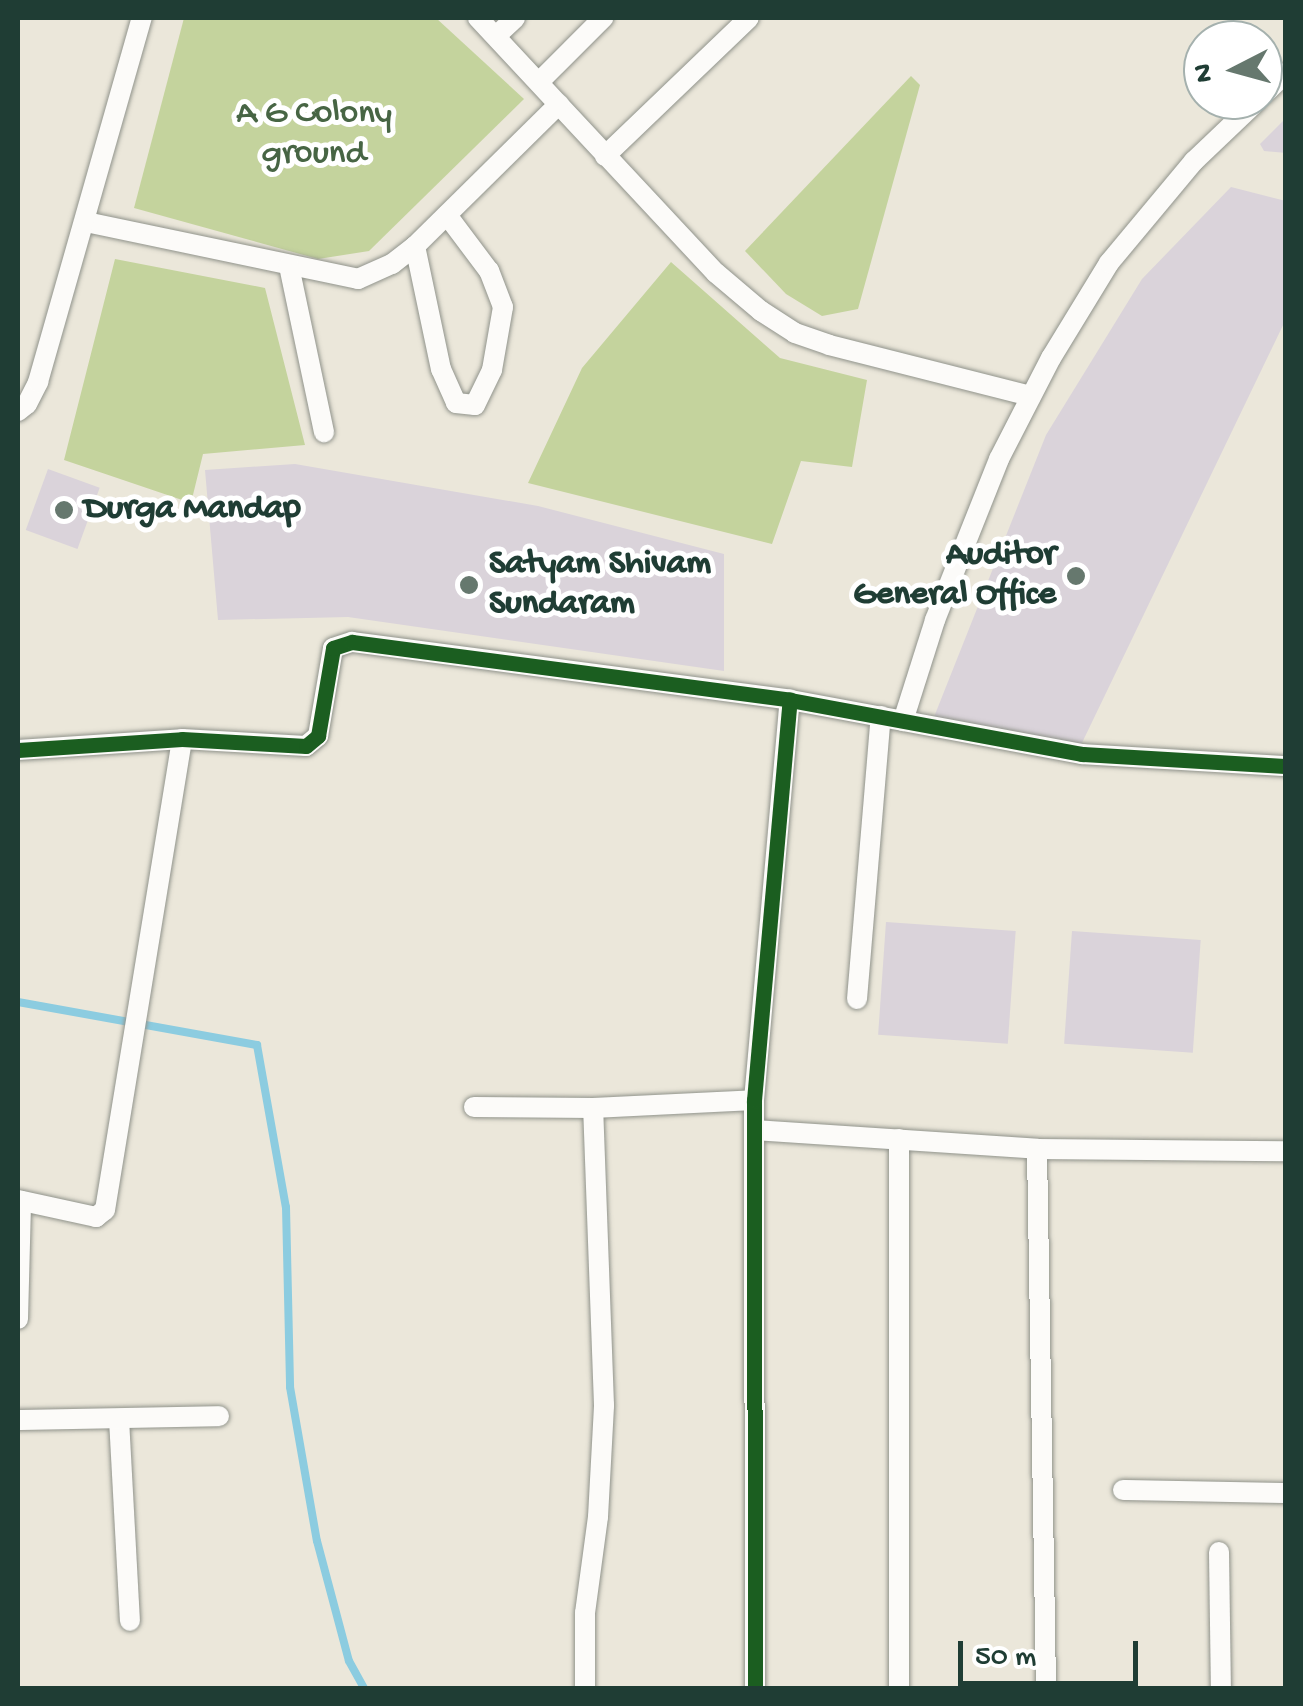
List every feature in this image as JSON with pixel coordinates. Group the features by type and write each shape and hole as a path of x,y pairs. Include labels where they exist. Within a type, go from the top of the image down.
{"street":[{"path":"18,411 27,404 38,382 142,18"},
{"path":"478,18 716,273 761,312 795,333 1031,396"},
{"path":"496,36 514,18"},
{"path":"539,82 604,18"},
{"path":"605,156 749,18"},
{"path":"86,222 358,279 392,264 415,246 559,104"},
{"path":"903,721 949,584 999,459 1031,396 1109,263 1194,161 1237,120"},
{"path":"415,246 446,380 456,403 475,405 492,370 503,307 489,270 447,215"},
{"path":"289,266 324,432"},
{"path":"18,750 182,739 296,746 314,743 331,655 341,642 790,700 1082,754 1286,766"},
{"path":"755,1688 754,1100 790,700"},
{"path":"856,999 881,716"},
{"path":"18,1319 19,1201 103,1215 182,739"},
{"path":"474,1107 593,1108 754,1100"},
{"path":"585,1688 585,1613 598,1517 604,1405 593,1108"},
{"path":"754,1130 1037,1149 1286,1151"},
{"path":"899,1139 900,1688"},
{"path":"1037,1149 1046,1688"},
{"path":"18,1420 219,1416"},
{"path":"119,1419 130,1620"},
{"path":"1124,1490 1286,1493"},
{"path":"1219,1552 1221,1688"}],"green space":[{"name":"A G Colony ground","path":"184,18 436,18 524,99 369,251 318,259 134,208"},
{"path":"911,76 920,85 858,309 822,316 786,294 745,251"},
{"path":"115,259 265,288 305,445 203,454 191,503 64,460"},
{"path":"671,262 780,358 867,380 852,467 801,461 772,544 528,483 582,368"}],"building":[{"path":"1286,118 1286,153 1264,151 1260,144"},
{"name":"Auditor General Office","path":"1231,187 1286,201 1286,319 1080,747 934,717 1046,435 1142,279"},
{"name":"Satyam Shivam Sundaram","path":"295,464 538,506 724,554 724,671 348,617 218,620 205,470"},
{"name":"Durga Mandap","path":"48,469 100,488 77,549 26,530"},
{"path":"886,922 1016,931 1008,1044 878,1035"},
{"path":"1072,931 1201,940 1193,1053 1064,1044"}],"waterway":[{"path":"18,1002 257,1045 286,1207 290,1387 317,1541 349,1661 364,1688"}],"cycle path":[{"path":"18,750 182,739 306,746 318,736 333,648 352,642 790,700 1082,754 1286,766"},
{"path":"755,1688 754,1100 790,700"}],"place":[{"name":"Durga Mandap","path":"64,510"},
{"name":"Auditor General Office","path":"1076,576"},
{"name":"Satyam Shivam Sundaram","path":"469,585"}]}
